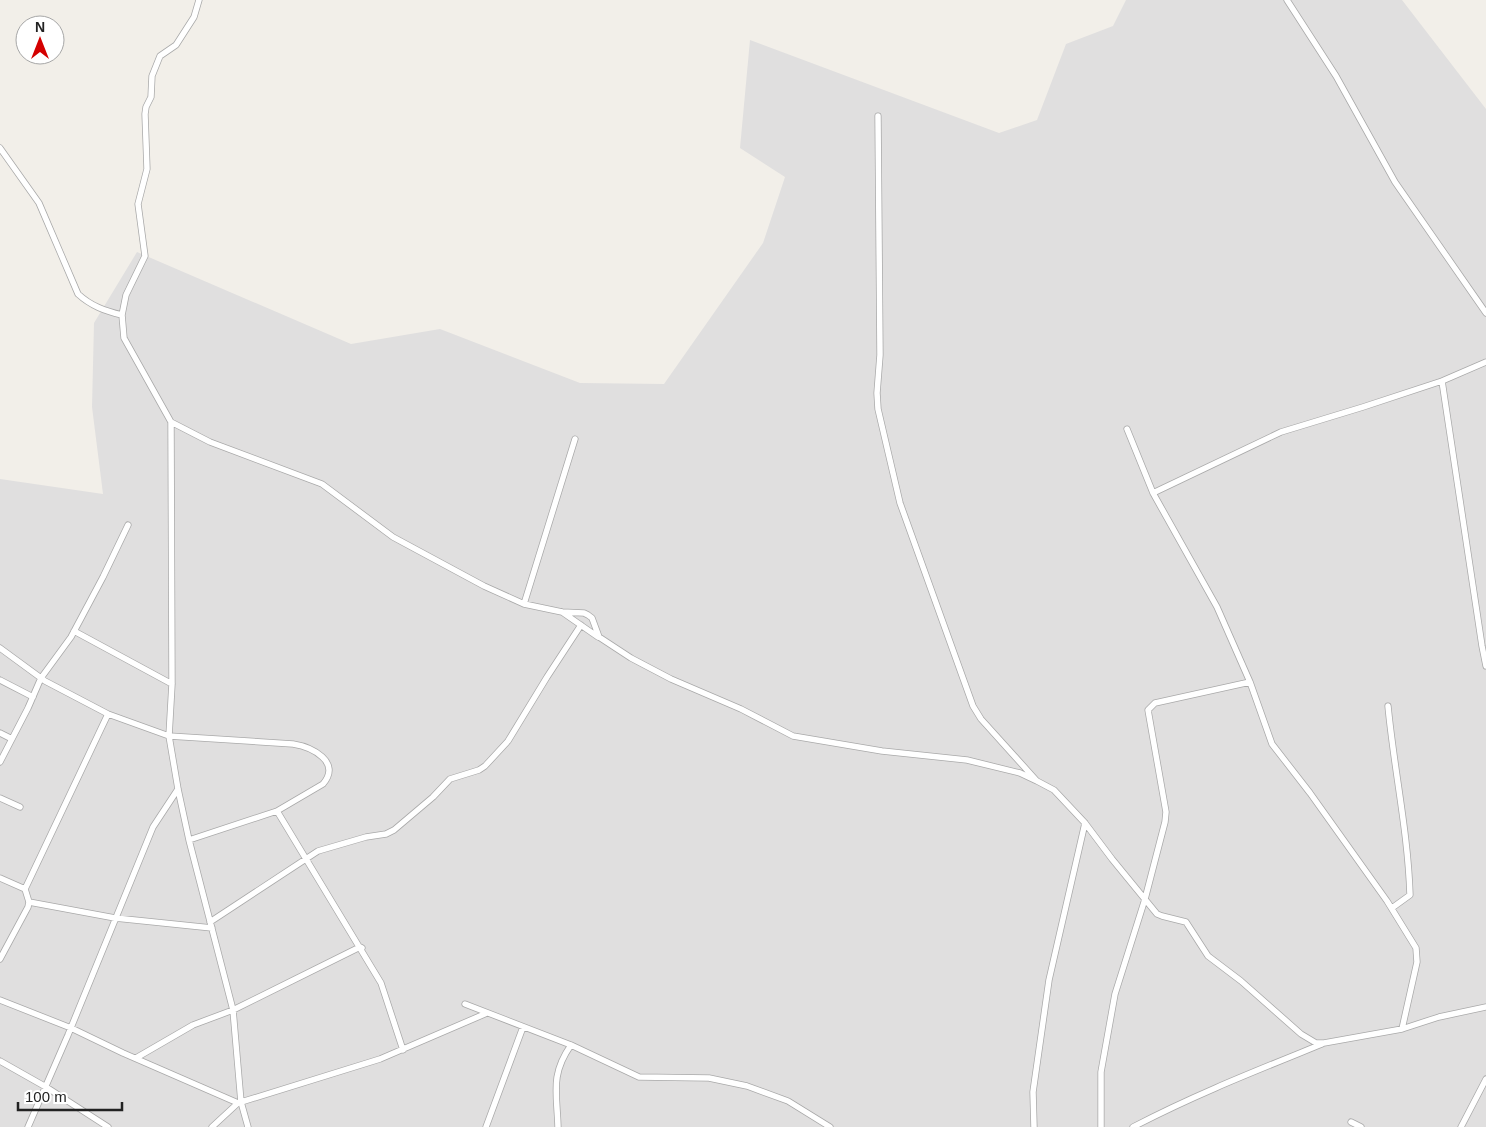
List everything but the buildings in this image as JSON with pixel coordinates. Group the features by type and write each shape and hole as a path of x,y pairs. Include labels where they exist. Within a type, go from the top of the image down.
{"street":[{"path":"199,0 194,17 176,45 160,56 152,76 150,97 145,114 147,176 138,199 145,256 126,295 122,315 124,338 128,347 171,422 172,684 169,736 189,840 233,1010 239,1103 248,1127"},
{"path":"1287,0 1336,76 1395,182 1486,313"},
{"path":"878,116 880,355 877,393 878,409 900,503 973,706 981,719 1037,781"},
{"path":"0,148 38,203 78,294 88,304 122,315"},
{"path":"1152,493 1281,432 1442,381 1486,362"},
{"path":"1442,381 1480,637 1486,666"},
{"path":"171,422 210,442 322,484 393,538 484,586 524,604 588,615 592,618 599,637"},
{"path":"1127,429 1152,493 1217,607 1250,682 1272,744 1337,830 1392,908 1416,948 1417,962 1402,1029"},
{"path":"524,604 575,439"},
{"path":"0,762 41,678 74,631 128,525"},
{"path":"562,612 631,658 671,679 741,709 799,738 882,751 967,760 1020,773 1054,790 1085,823 1157,914 1186,922 1208,956 1242,981 1301,1034 1316,1043 1402,1029 1439,1017 1486,1007"},
{"path":"28,902 115,918 211,925 318,851 366,837 386,834 394,830 450,779 486,766 508,741 581,625"},
{"path":"74,631 172,684"},
{"path":"0,648 41,678 108,714 169,736 293,744 302,746 325,758 330,767 328,779 323,784 277,811 189,840"},
{"path":"0,680 33,697"},
{"path":"1101,1127 1101,1072 1115,994 1145,899 1165,822 1166,812 1148,710 1155,703 1250,682"},
{"path":"1388,706 1391,744 1409,870 1410,895 1392,908"},
{"path":"0,959 28,907 25,889 108,714"},
{"path":"0,733 12,739"},
{"path":"28,1127 72,1028 153,827 178,789"},
{"path":"0,798 20,807"},
{"path":"277,811 362,948 381,983 403,1050"},
{"path":"1034,1127 1033,1092 1049,980 1085,823"},
{"path":"0,878 25,889"},
{"path":"136,1058 193,1025 233,1010 362,948"},
{"path":"0,1000 72,1028 239,1103"},
{"path":"465,1004 571,1045 642,1078 709,1078 747,1086 788,1101 830,1127"},
{"path":"212,1127 239,1103 380,1059 487,1013"},
{"path":"486,1127 523,1027"},
{"path":"1132,1127 1163,1111 1236,1079 1324,1043"},
{"path":"558,1127 556,1077 562,1059 571,1045"},
{"path":"0,1061 46,1087 107,1127"},
{"path":"1460,1127 1486,1079"},
{"path":"1351,1122 1361,1127"}],"shaded area":[{"path":"1126,0 1402,0 1486,109 1486,1127 0,1127 0,479 103,494 92,407 94,323 137,252 351,344 440,329 580,383 664,384 763,243 785,177 740,148 750,40 999,133 1037,120 1066,44 1113,26"}]}
